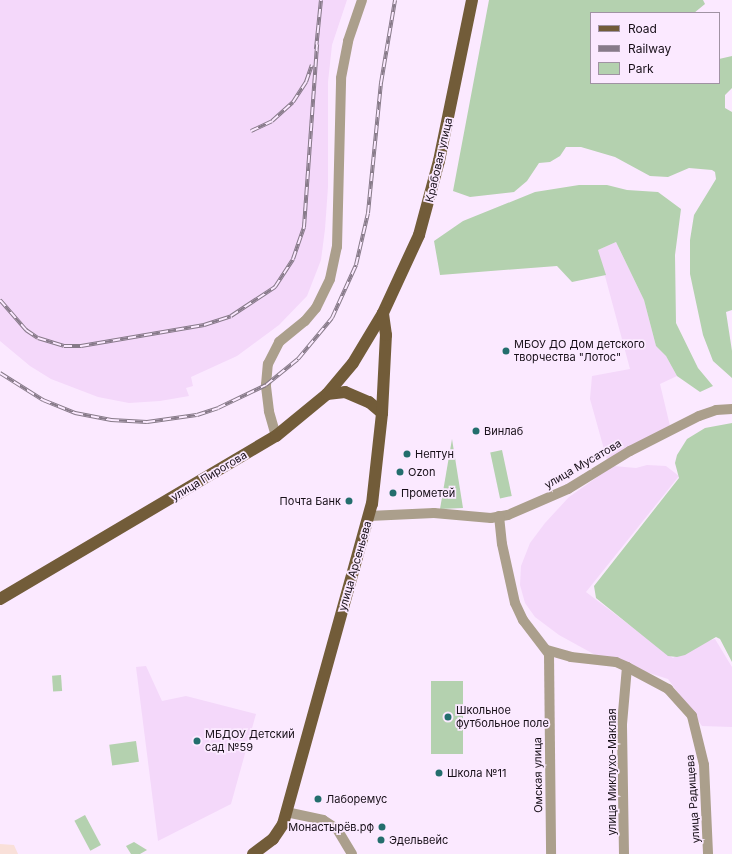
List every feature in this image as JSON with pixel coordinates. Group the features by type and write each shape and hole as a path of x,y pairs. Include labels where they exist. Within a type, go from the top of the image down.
{"main road":[{"name":"Крабовая улица","path":"383,313 419,235 429,203 450,112 472,0"},
{"name":"улица Пирогова","path":"0,599 276,436 327,394 361,351 383,313"},
{"name":"улица Арсеньева","path":"253,854 276,836 286,812 369,516 376,484 382,412 386,335 383,313"},
{"path":"327,394 345,392 369,402 382,412"}],"street":[{"path":"276,436 269,411 266,385 268,364 279,342 305,321 320,301 330,279 337,248 341,78 348,41 362,0"},
{"name":"улица Мусатова","path":"369,516 434,513 485,518 520,511 568,489 630,451 699,416 716,410 732,409"},
{"name":"Омская улица","path":"499,516 502,544 515,603 524,620 547,650 550,659 551,854"},
{"name":"улица Радищева","path":"547,650 571,657 616,662 627,667 668,689 692,716 704,765 708,854"},
{"name":"улица Миклухо-Маклая","path":"624,854 622,724 627,667"},
{"path":"286,812 322,820 337,829 352,854"}],"shaded area":[{"path":"0,0 347,0 332,45 328,82 328,187 321,260 307,296 279,325 237,356 191,377 193,386 186,388 189,396 160,401 129,403 98,397 51,379 30,366 0,341"},
{"path":"616,242 644,300 656,346 666,356 677,376 660,384 670,426 607,460 590,399 592,376 630,369 598,250"},
{"path":"647,465 666,466 679,476 586,592 673,658 689,646 715,639 732,667 732,727 702,726 668,679 599,657 559,635 535,617 525,603 520,585 521,566 530,543 545,523 569,497 613,466 636,468"},
{"name":"МБДОУ Детский сад №59","path":"146,666 162,701 186,696 256,714 231,804 158,841 136,667"},
{"path":"0,844 14,845 18,854 0,854"}],"green space":[{"path":"489,0 703,0 705,4 695,12 590,12 590,84 720,84 720,59 732,56 732,88 725,95 725,108 732,112 732,310 726,312 732,351 732,378 713,361 703,335 690,274 690,240 694,215 716,179 715,172 712,170 689,168 668,177 650,176 615,157 581,147 566,147 560,156 550,162 539,163 527,181 514,192 470,197 453,191"},
{"path":"579,185 607,185 627,190 658,192 681,209 675,255 676,323 698,368 713,386 700,392 677,376 666,356 656,346 644,300 616,242 598,250 606,275 572,282 557,266 440,275 434,241 463,221 535,192"},
{"path":"732,423 732,662 720,639 716,637 685,655 677,657 668,656 596,598 594,586 679,478 675,463 677,455 687,439 705,428"},
{"path":"452,439 463,508 440,509"},
{"path":"502,450 512,496 500,498 490,452"},
{"path":"61,675 62,691 53,692 52,676"},
{"name":"Школьное футбольное поле","path":"431,681 463,681 463,754 431,754"},
{"path":"136,741 139,762 112,766 109,745"},
{"path":"85,815 101,845 90,851 74,821"},
{"path":"134,842 147,850 140,854 131,854 126,846"}],"railway":[{"path":"316,49 321,0"},
{"path":"0,373 43,400 75,413 111,420 147,422 197,415 218,408 266,385 298,359 332,318 356,265 368,213 381,83 395,0"},
{"path":"0,300 26,330 38,338 64,346 81,346 204,325 231,316 275,287 293,259 304,227 317,44"},
{"path":"251,131 272,121 293,102 306,82 312,65"}],"place":[{"name":"МБОУ ДО Дом детского творчества \"Лотос\"","path":"506,351"},
{"name":"Винлаб","path":"476,431"},
{"name":"Нептун","path":"407,454"},
{"name":"Ozon","path":"400,472"},
{"name":"Прометей","path":"393,493"},
{"name":"Почта Банк","path":"349,501"},
{"name":"Школьное футбольное поле","path":"448,717"},
{"name":"МБДОУ Детский сад №59","path":"197,741"},
{"name":"Школа №11","path":"439,773"},
{"name":"Лаборемус","path":"318,799"},
{"name":"Монастырёв.рф","path":"382,827"},
{"name":"Эдельвейс","path":"381,840"}]}
